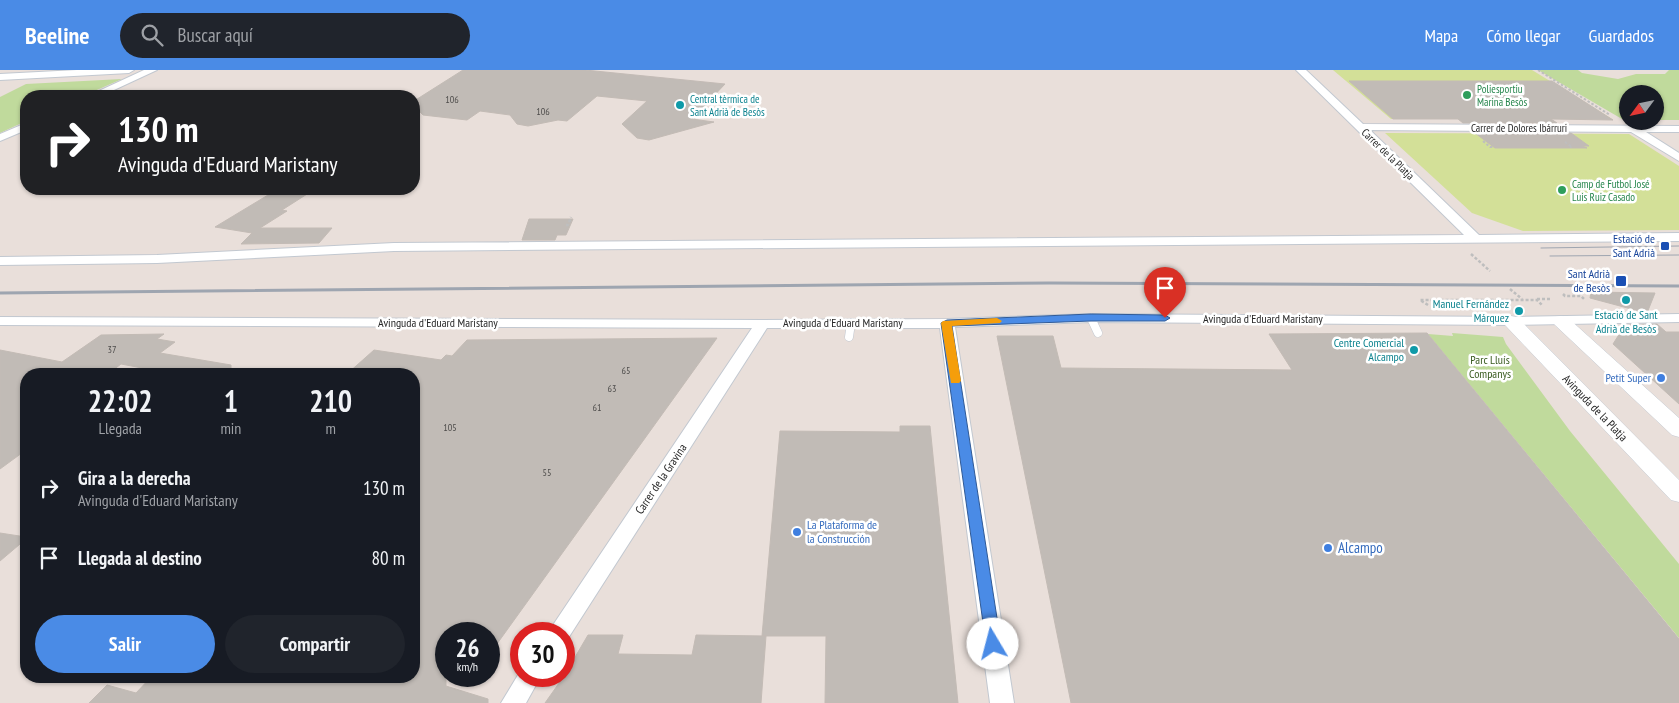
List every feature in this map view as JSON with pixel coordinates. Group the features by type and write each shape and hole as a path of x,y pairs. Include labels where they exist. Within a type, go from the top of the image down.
{"street":[{"path":"0,77 129,70"},
{"path":"107,90 152,70"},
{"name":"Carrer de la Platja","path":"1301,70 1475,238"},
{"name":"Carrer de Dolores Ibárruri","path":"1360,127 1619,128"},
{"path":"0,138 20,129"},
{"name":"Carrer de Dolores Ibárruri","path":"1664,129 1679,129"},
{"path":"1635,130 1679,158"},
{"path":"0,261 157,259 394,247 1301,242 1475,238 1679,237"},
{"name":"Avinguda d'Eduard Maristany","path":"2,323 762,324 850,330 947,323 1091,318 1511,322 1679,318"},
{"path":"1561,321 1679,430"},
{"name":"Avinguda de la Platja","path":"1511,322 1679,494"},
{"path":"947,323 1002,703"},
{"name":"Carrer de la Gravina","path":"567,622 757,335 762,324"},
{"path":"513,703 523,687"}],"lane":[{"path":"1091,318 1098,333"}],"path":[{"path":"1538,70 1619,120"},
{"path":"1483,141 1493,147"},
{"path":"566,225 568,225 571,217"},
{"path":"1471,254 1490,271"},
{"path":"1510,289 1522,300"},
{"path":"1563,294 1565,296 1581,296 1584,298"},
{"path":"1434,305 1425,305 1420,300 1550,299"},
{"path":"1535,305 1543,305 1537,300"}],"green space":[{"name":"Poliesportiu Marina Besòs","path":"1333,70 1532,70 1612,119 1391,119"},
{"path":"1538,70 1578,70 1582,73 1618,79 1636,74 1665,74 1669,70 1679,70 1679,120 1664,120 1664,85 1619,85 1619,117"},
{"path":"122,79 97,90 20,90 20,124 0,133 0,97 26,84"},
{"name":"Camp de Futbol José Luis Ruiz Casado","path":"1385,133 1629,134 1679,166 1679,230 1523,231 1472,213"},
{"name":"Parc Lluís Companys","path":"1452,333 1503,337 1506,344 1570,431 1679,564 1679,638 1428,334 1453,336"}],"building":[{"path":"463,70 585,70 725,84 692,119 714,122 649,140 637,138 622,124 647,101 597,96 567,121 558,120 528,126 517,124 510,115 480,111 467,120 423,115 420,112 420,97"},
{"name":"Poliesportiu Marina Besòs","path":"1349,81 1552,81 1613,120 1551,119 1557,123 1463,123 1458,119 1393,119"},
{"path":"1475,133 1571,133 1589,146 1582,146 1587,148 1495,148"},
{"path":"268,195 306,195 282,210 287,211 260,228 332,228 319,243 241,244 252,233 215,227"},
{"path":"529,219 573,219 566,235 557,235 555,240 522,240"},
{"name":"Estació de Sant Adrià de Besòs","path":"1591,292 1655,293 1647,313 1633,313 1635,310 1590,298"},
{"path":"1657,324 1666,332 1679,332 1679,404 1613,344 1625,325"},
{"path":"1427,333 1679,639 1679,703 1071,703 997,336 1053,336 1061,368 1292,370 1269,334"},
{"path":"164,334 157,339 175,342 160,353 231,365 231,368 142,368 121,364 116,368 20,368 20,454 0,469 0,350 62,362 101,335"},
{"path":"717,338 513,622 510,622 510,626 500,640 500,622 435,622 435,687 449,687 488,699 488,703 89,703 107,685 136,693 145,683 420,683 420,368 354,368 374,350 441,360 446,355 452,356 467,340"},
{"path":"900,426 930,426 958,703 825,703 826,636 762,636 780,431 900,432"},
{"path":"0,533 20,536 20,544 0,561"},
{"path":"588,635 623,635 618,654 692,655 696,635 766,636 761,703 545,703 556,687 575,687 575,657"}],"tram line":[{"path":"1541,248 1679,246"},
{"path":"1550,256 1679,255"}],"railway":[{"path":"0,293 1049,283 1679,286"}],"slow traffic":[{"path":"955,381 947,323 997,321"}],"place":[{"name":"Poliesportiu Marina Besòs","path":"1467,95"},
{"name":"Central tèrmica de Sant Adrià de Besòs","path":"680,105"},
{"name":"Camp de Futbol José Luis Ruiz Casado","path":"1562,190"},
{"name":"Estació de Sant Adrià","path":"1665,246"},
{"name":"Sant Adrià de Besòs","path":"1621,281"},
{"name":"Estació de Sant Adrià de Besòs","path":"1626,300"},
{"name":"Manuel Fernández Márquez","path":"1519,311"},
{"name":"Centre Comercial Alcampo","path":"1414,350"},
{"name":"Petit Super","path":"1661,378"},
{"name":"La Plataforma de la Construcción","path":"797,532"},
{"name":"Alcampo","path":"1328,548"}],"route":[{"path":"993,644 947,323 1091,318 1165,318"}]}
